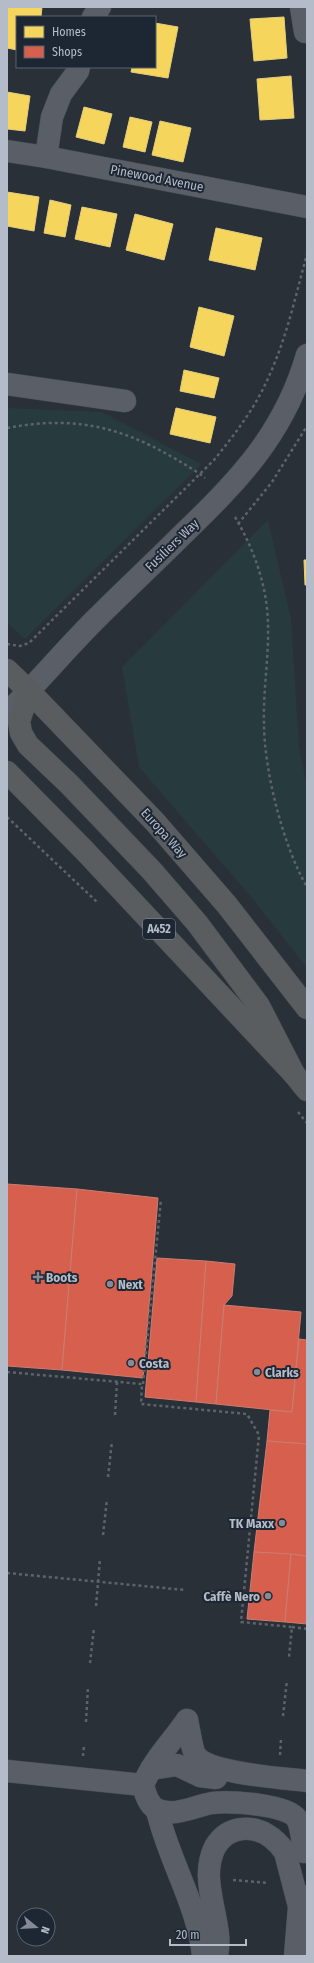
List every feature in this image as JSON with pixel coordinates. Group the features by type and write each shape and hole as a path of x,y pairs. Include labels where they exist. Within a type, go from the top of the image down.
{"highway":[{"name":"Europa Way","path":"7,670 155,822 227,905 307,1008"},
{"path":"29,691 19,721 21,733 28,745 69,784 152,871 197,923 259,1006 301,1082"},
{"name":"A452","path":"7,772 84,850 301,1082"}],"street":[{"path":"94,16 100,7"},
{"path":"301,7 305,32"},
{"path":"46,157 52,117 61,94 79,68"},
{"name":"Pinewood Avenue","path":"7,152 46,157 307,207"},
{"name":"Fusiliers Way","path":"7,713 94,620 221,497 251,464 275,429 307,358"},
{"path":"7,384 125,401"},
{"path":"203,1956 195,1921 166,1845 156,1810 146,1795 147,1776 186,1720 193,1748 200,1759 207,1764 253,1776"},
{"path":"7,1771 147,1776 177,1765 208,1778 253,1776 307,1781"},
{"path":"156,1810 174,1812 228,1802 275,1808 287,1811 297,1819 305,1845 295,1956"},
{"path":"217,1956 218,1936 208,1866 210,1857 219,1840 228,1833 240,1829 251,1828 273,1838 280,1845 285,1852 300,1910"}],"path":[{"path":"7,644 20,646 29,643 200,474 232,438 246,418 269,377 279,351 307,254"},
{"path":"7,428 29,424 69,423 113,430 138,438 165,452 200,474 221,497 238,524 260,572 266,602 268,623 264,690 266,757 285,837 307,887"},
{"path":"238,524 272,482 307,426"},
{"path":"161,1199 141,1404 247,1414 259,1435 241,1622 307,1629"},
{"path":"7,1372 142,1384"},
{"path":"115,1415 117,1382"},
{"path":"108,1477 112,1441"},
{"path":"103,1535 106,1499"},
{"path":"96,1606 100,1559"},
{"path":"7,1573 185,1590"},
{"path":"211,1592 243,1595"},
{"path":"289,1657 292,1627"},
{"path":"90,1664 94,1628"},
{"path":"283,1716 287,1680"},
{"path":"86,1722 88,1687"},
{"path":"232,1880 269,1883"}],"green space":[{"path":"7,408 102,412 201,464 25,639 7,623"},
{"path":"268,520 291,619 299,747 307,787 307,968 252,898 139,767 122,667"}],"building: Homes":[{"path":"7,7 42,7 41,16 16,16 16,50 7,48"},
{"path":"284,17 287,58 254,61 250,19"},
{"path":"156,23 178,27 168,78 131,72 132,68 156,68"},
{"path":"291,76 294,118 260,120 257,79"},
{"path":"7,92 30,96 25,131 7,129"},
{"path":"84,107 112,114 104,144 76,137"},
{"path":"130,117 152,122 145,152 123,147"},
{"path":"160,121 191,128 183,162 152,155"},
{"path":"7,192 39,197 34,231 7,226"},
{"path":"50,200 71,205 65,237 44,233"},
{"path":"82,207 117,214 110,247 75,239"},
{"path":"135,214 173,224 164,260 126,250"},
{"path":"216,228 262,238 255,270 209,260"},
{"path":"199,307 234,316 224,356 190,347"},
{"path":"184,370 219,378 214,398 180,391"},
{"path":"176,408 216,417 210,443 170,434"},
{"path":"304,560 307,560 307,585 305,585"}],"building: Shops":[{"name":"Boots","path":"7,1184 77,1189 62,1370 7,1366"},
{"name":"Next","path":"77,1189 158,1198 143,1378 62,1370"},
{"path":"157,1258 206,1261 196,1402 145,1397"},
{"path":"206,1261 235,1264 232,1296 224,1305 216,1404 196,1402"},
{"name":"Clarks","path":"224,1305 301,1312 292,1412 216,1404"},
{"path":"299,1339 307,1340 307,1444 267,1441 270,1410 292,1412"},
{"name":"TK Maxx","path":"267,1441 307,1444 307,1556 254,1552"},
{"name":"Caffè Nero","path":"254,1552 291,1554 285,1622 247,1619"},
{"path":"291,1554 307,1556 307,1624 285,1622"}],"place":[{"name":"Boots","path":"38,1277"},
{"name":"Next","path":"110,1284"},
{"name":"Costa","path":"131,1363"},
{"name":"Clarks","path":"257,1372"},
{"name":"TK Maxx","path":"282,1523"},
{"name":"Caffè Nero","path":"268,1596"}]}
